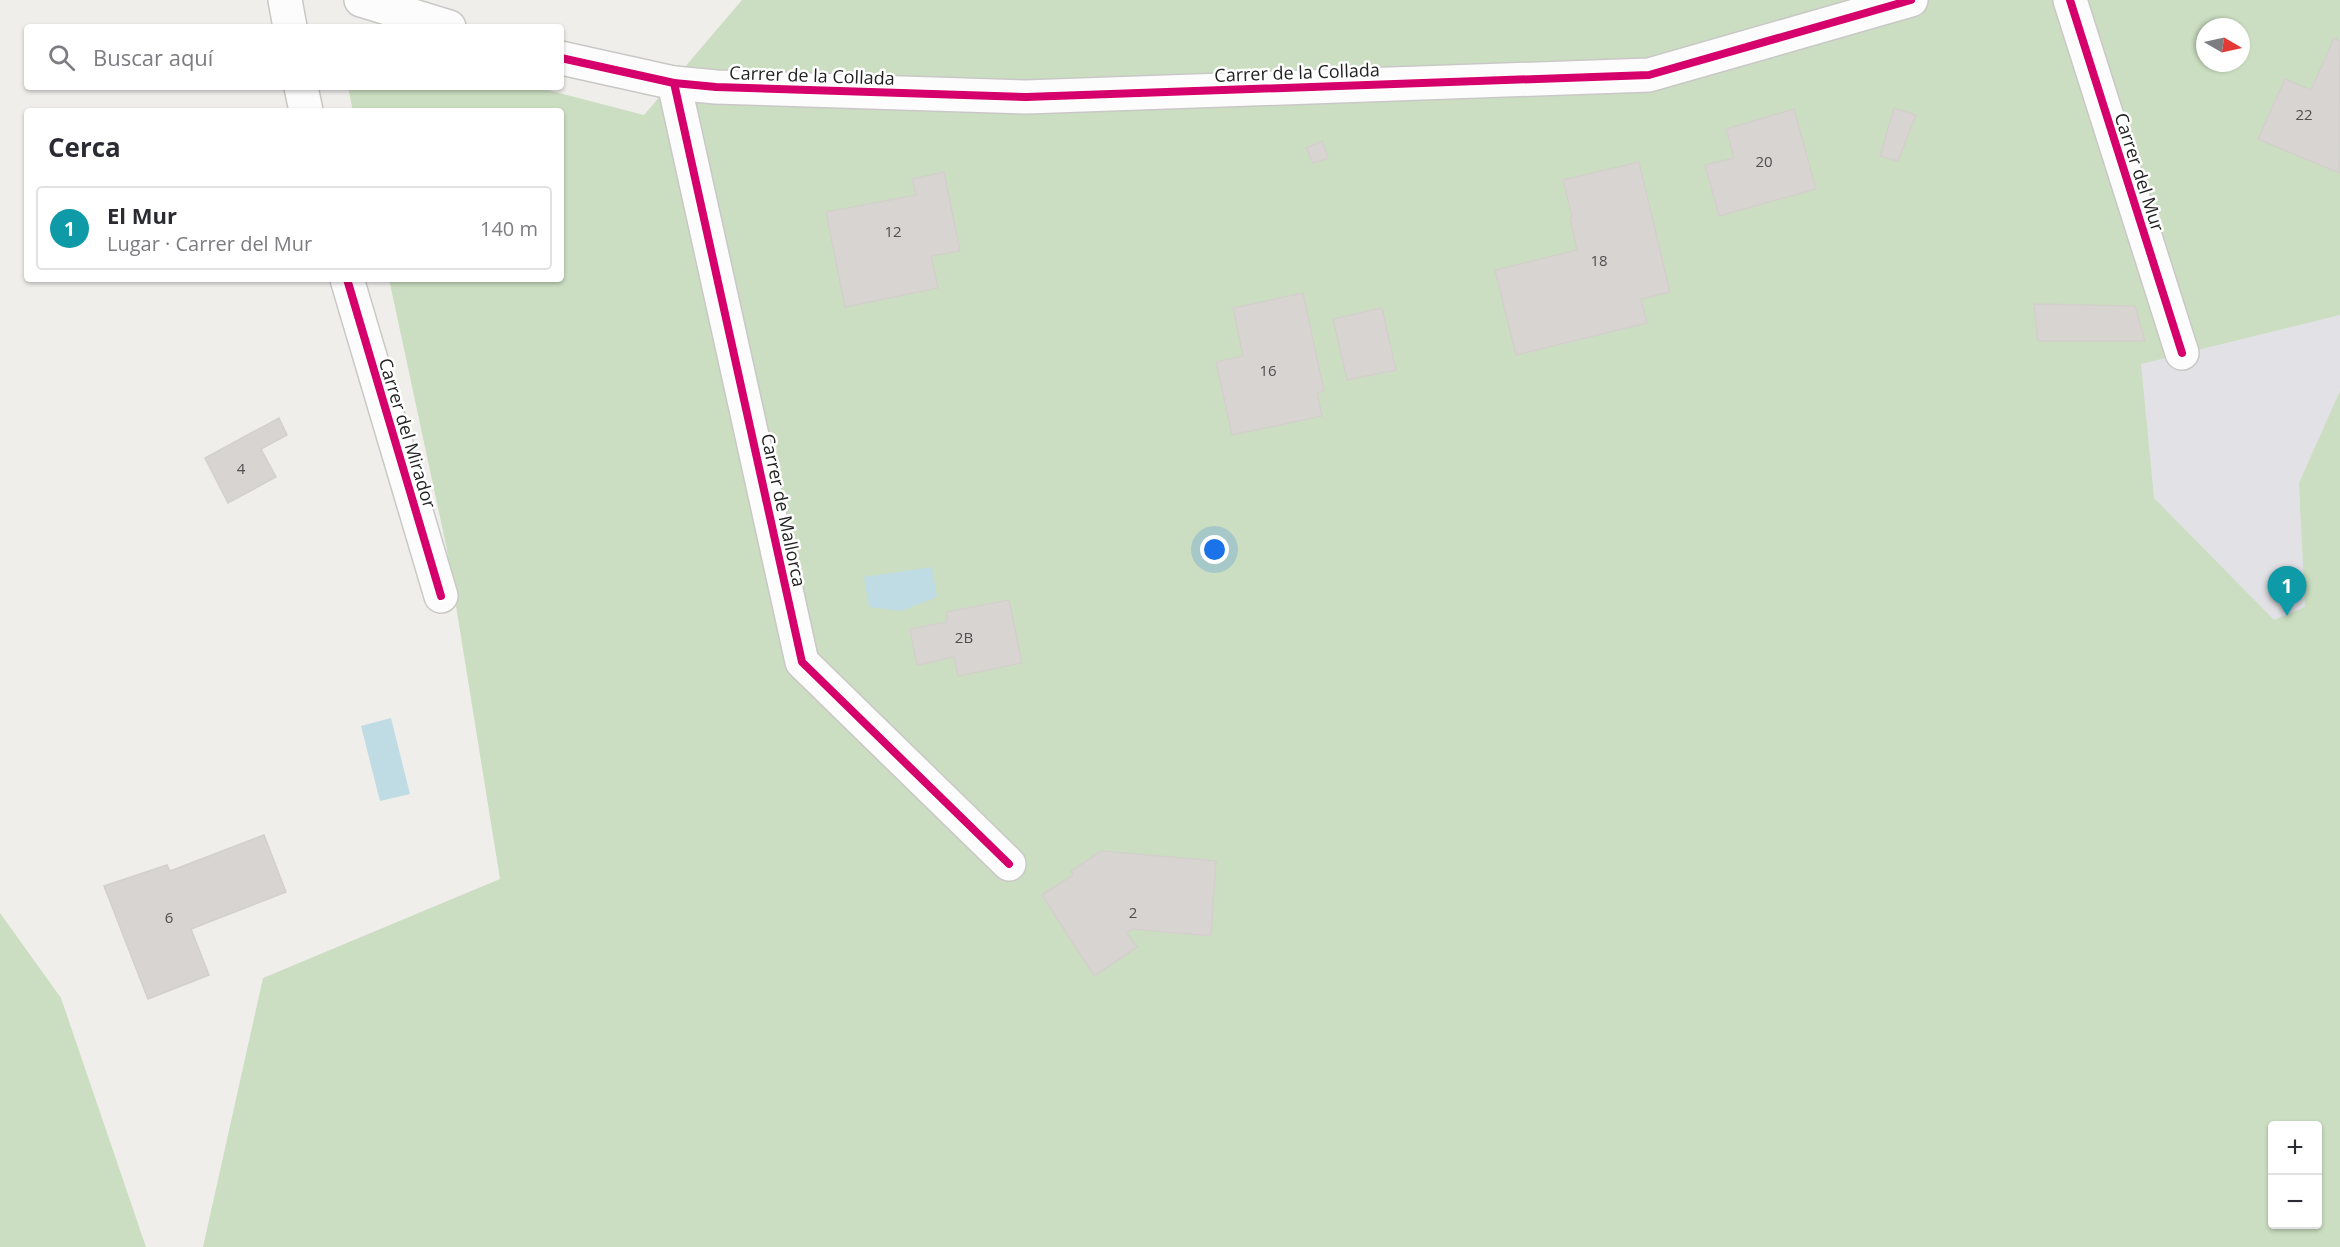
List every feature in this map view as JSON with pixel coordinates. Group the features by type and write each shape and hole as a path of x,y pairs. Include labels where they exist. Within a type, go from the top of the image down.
{"street":[{"path":"285,0 289,24"},
{"path":"361,0 439,24"},
{"name":"Carrer de la Collada","path":"564,59 674,82 716,87 1026,97 1649,75 1911,0"},
{"name":"Carrer del Mur","path":"2070,0 2182,353"},
{"name":"Carrer de Mallorca","path":"674,82 802,662 1010,864"},
{"path":"302,90 305,108"},
{"name":"Carrer del Mirador","path":"348,282 441,596"}],"green space":[{"path":"742,0 2340,0 2340,1247 203,1247 263,978 500,879 447,550 390,282 564,282 564,108 352,108 349,90 548,90 644,115"},
{"path":"0,913 61,998 146,1247 0,1247"}],"shaded area":[{"path":"2340,315 2340,391 2299,483 2305,607 2274,620 2154,498 2141,364"}],"water":[{"path":"932,567 937,597 901,611 869,607 864,577"},
{"path":"391,718 410,794 380,801 361,726"}],"building":[{"path":"2334,38 2340,41 2339,173 2258,139 2285,79 2311,90"},
{"path":"1894,108 1916,115 1898,161 1880,156"},
{"path":"1794,109 1816,189 1719,216 1705,165 1734,158 1726,129"},
{"path":"1322,141 1328,158 1313,163 1306,148"},
{"path":"1639,162 1670,292 1641,299 1647,323 1516,355 1495,270 1577,250 1563,180"},
{"path":"944,172 960,251 931,256 938,288 845,307 826,212 916,195 912,179"},
{"path":"1303,293 1324,391 1317,393 1322,416 1232,435 1216,362 1243,356 1233,308"},
{"path":"2034,304 2135,306 2145,341 2038,341"},
{"path":"1382,308 1396,370 1347,380 1333,319"},
{"path":"279,418 287,435 261,449 276,477 228,503 205,458"},
{"path":"1009,600 1022,663 958,676 954,657 917,665 910,629 947,622 946,612"},
{"path":"264,835 286,892 191,929 209,975 148,999 104,886 167,865 170,871"},
{"path":"1101,851 1216,861 1211,936 1132,929 1127,933 1137,947 1094,976 1042,895 1073,875 1071,871"}],"cycle path":[{"path":"564,59 674,83 716,87 1026,97 1649,75 1911,0"},
{"path":"2070,0 2182,353"},
{"path":"674,83 802,662 1009,864"},
{"path":"348,282 441,596"}],"place":[{"name":"El Mur","path":"2287,616"}]}
